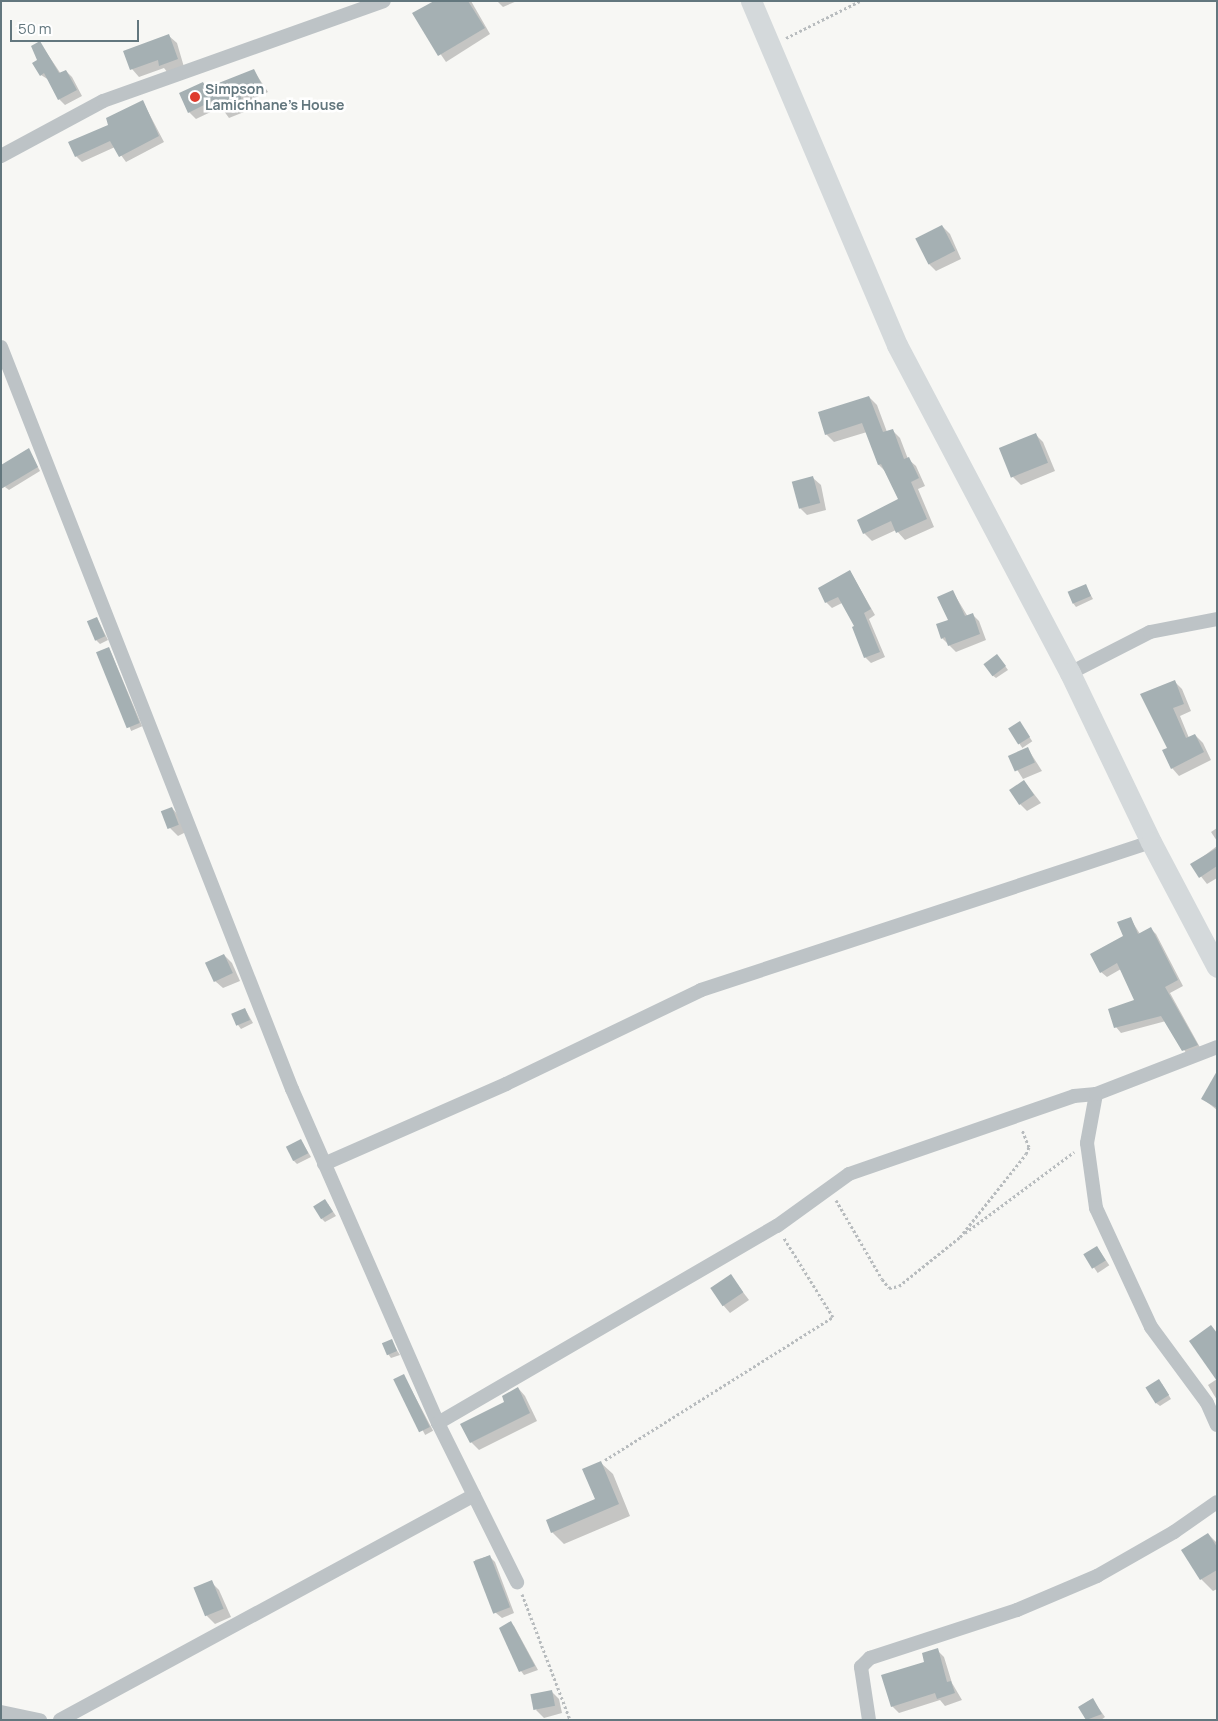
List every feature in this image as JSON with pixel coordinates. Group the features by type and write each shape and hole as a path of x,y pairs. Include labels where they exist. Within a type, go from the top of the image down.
{"main road":[{"path":"751,1 897,345 1070,673 1151,842 1217,967"}],"street":[{"path":"1,156 103,102 384,1"},
{"path":"1,347 179,804 324,1164 438,1423 517,1582"},
{"path":"1070,673 1150,632 1217,619"},
{"path":"324,1164 506,1084 701,990 1151,842"},
{"path":"438,1423 776,1226 849,1174 1074,1096 1096,1094 1217,1047"},
{"path":"1096,1094 1088,1143 1096,1208 1151,1327 1207,1403 1217,1425"},
{"path":"60,1720 474,1495"},
{"path":"868,1720 861,1668 870,1658 1017,1610 1096,1576 1174,1532 1217,1502"},
{"path":"1,1712 40,1720"}],"path":[{"path":"770,46 860,1"},
{"path":"960,1237 1026,1154 1029,1147 1015,1116"},
{"path":"829,1188 889,1288 899,1286 960,1237 1088,1143"},
{"path":"606,1460 833,1317 776,1226"},
{"path":"517,1582 570,1720"}],"building":[{"path":"434,1 468,1 485,28 438,56 412,13"},
{"path":"169,34 178,59 159,66 158,60 130,70 123,51"},
{"path":"40,41 59,73 66,70 77,90 58,100 44,73 40,76 32,63 37,60 31,46"},
{"path":"254,69 262,85 240,95 243,103 221,112 216,99 188,113 179,93 203,82 206,88"},
{"path":"143,100 159,136 119,157 110,141 75,157 68,142 108,125 106,118"},
{"path":"942,225 955,251 928,264 915,239"},
{"path":"869,396 883,432 893,429 904,459 909,457 919,478 911,482 927,519 896,533 891,521 863,534 857,520 898,499 881,464 878,465 862,423 825,435 818,412"},
{"path":"1036,433 1048,463 1011,478 999,448"},
{"path":"29,448 38,467 1,489 1,465"},
{"path":"813,476 820,503 799,509 792,482"},
{"path":"850,570 871,609 864,613 880,652 864,658 852,627 854,626 838,597 825,603 818,588"},
{"path":"1086,584 1091,596 1073,604 1068,592"},
{"path":"953,590 965,616 973,613 980,634 948,646 945,637 941,639 936,624 948,620 937,597"},
{"path":"97,617 105,636 95,641 87,621"},
{"path":"109,647 140,723 127,728 96,652"},
{"path":"997,654 1006,666 992,676 983,664"},
{"path":"1175,680 1184,704 1173,708 1186,738 1195,734 1204,752 1171,769 1162,750 1167,748 1140,694"},
{"path":"1020,721 1030,737 1018,745 1008,728"},
{"path":"1028,747 1035,763 1015,771 1008,756"},
{"path":"1024,780 1034,795 1019,805 1009,790"},
{"path":"172,807 179,825 168,829 161,811"},
{"path":"1217,848 1217,866 1199,878 1190,864"},
{"path":"1131,917 1138,934 1151,927 1178,980 1165,987 1198,1045 1182,1051 1161,1016 1114,1028 1108,1009 1134,1000 1117,963 1100,973 1090,954 1123,936 1117,922"},
{"path":"224,954 233,973 214,982 205,963"},
{"path":"245,1008 250,1020 236,1026 231,1014"},
{"path":"1217,1071 1217,1108 1201,1099"},
{"path":"301,1139 308,1153 293,1161 286,1147"},
{"path":"325,1199 333,1212 321,1219 313,1206"},
{"path":"1097,1246 1106,1261 1092,1269 1083,1254"},
{"path":"731,1274 743,1292 723,1306 710,1288"},
{"path":"1211,1325 1217,1333 1217,1381 1189,1341"},
{"path":"392,1339 397,1351 387,1355 382,1343"},
{"path":"404,1374 430,1427 419,1432 393,1379"},
{"path":"1159,1379 1169,1395 1155,1404 1145,1387"},
{"path":"518,1387 530,1413 470,1443 460,1424 504,1402 502,1396"},
{"path":"601,1461 619,1504 551,1533 546,1520 595,1499 582,1469"},
{"path":"1208,1533 1217,1547 1217,1570 1200,1580 1181,1550"},
{"path":"490,1555 510,1607 493,1614 473,1561"},
{"path":"212,1580 224,1609 205,1616 193,1587"},
{"path":"511,1621 535,1666 519,1672 499,1628"},
{"path":"938,1648 947,1682 951,1681 955,1693 937,1699 935,1693 891,1707 881,1675 924,1662 922,1653"},
{"path":"552,1690 555,1706 533,1710 530,1694"},
{"path":"1093,1698 1102,1714 1086,1720 1078,1707"}],"place":[{"name":"Simpson Lamichhane's House","path":"195,97"}]}
